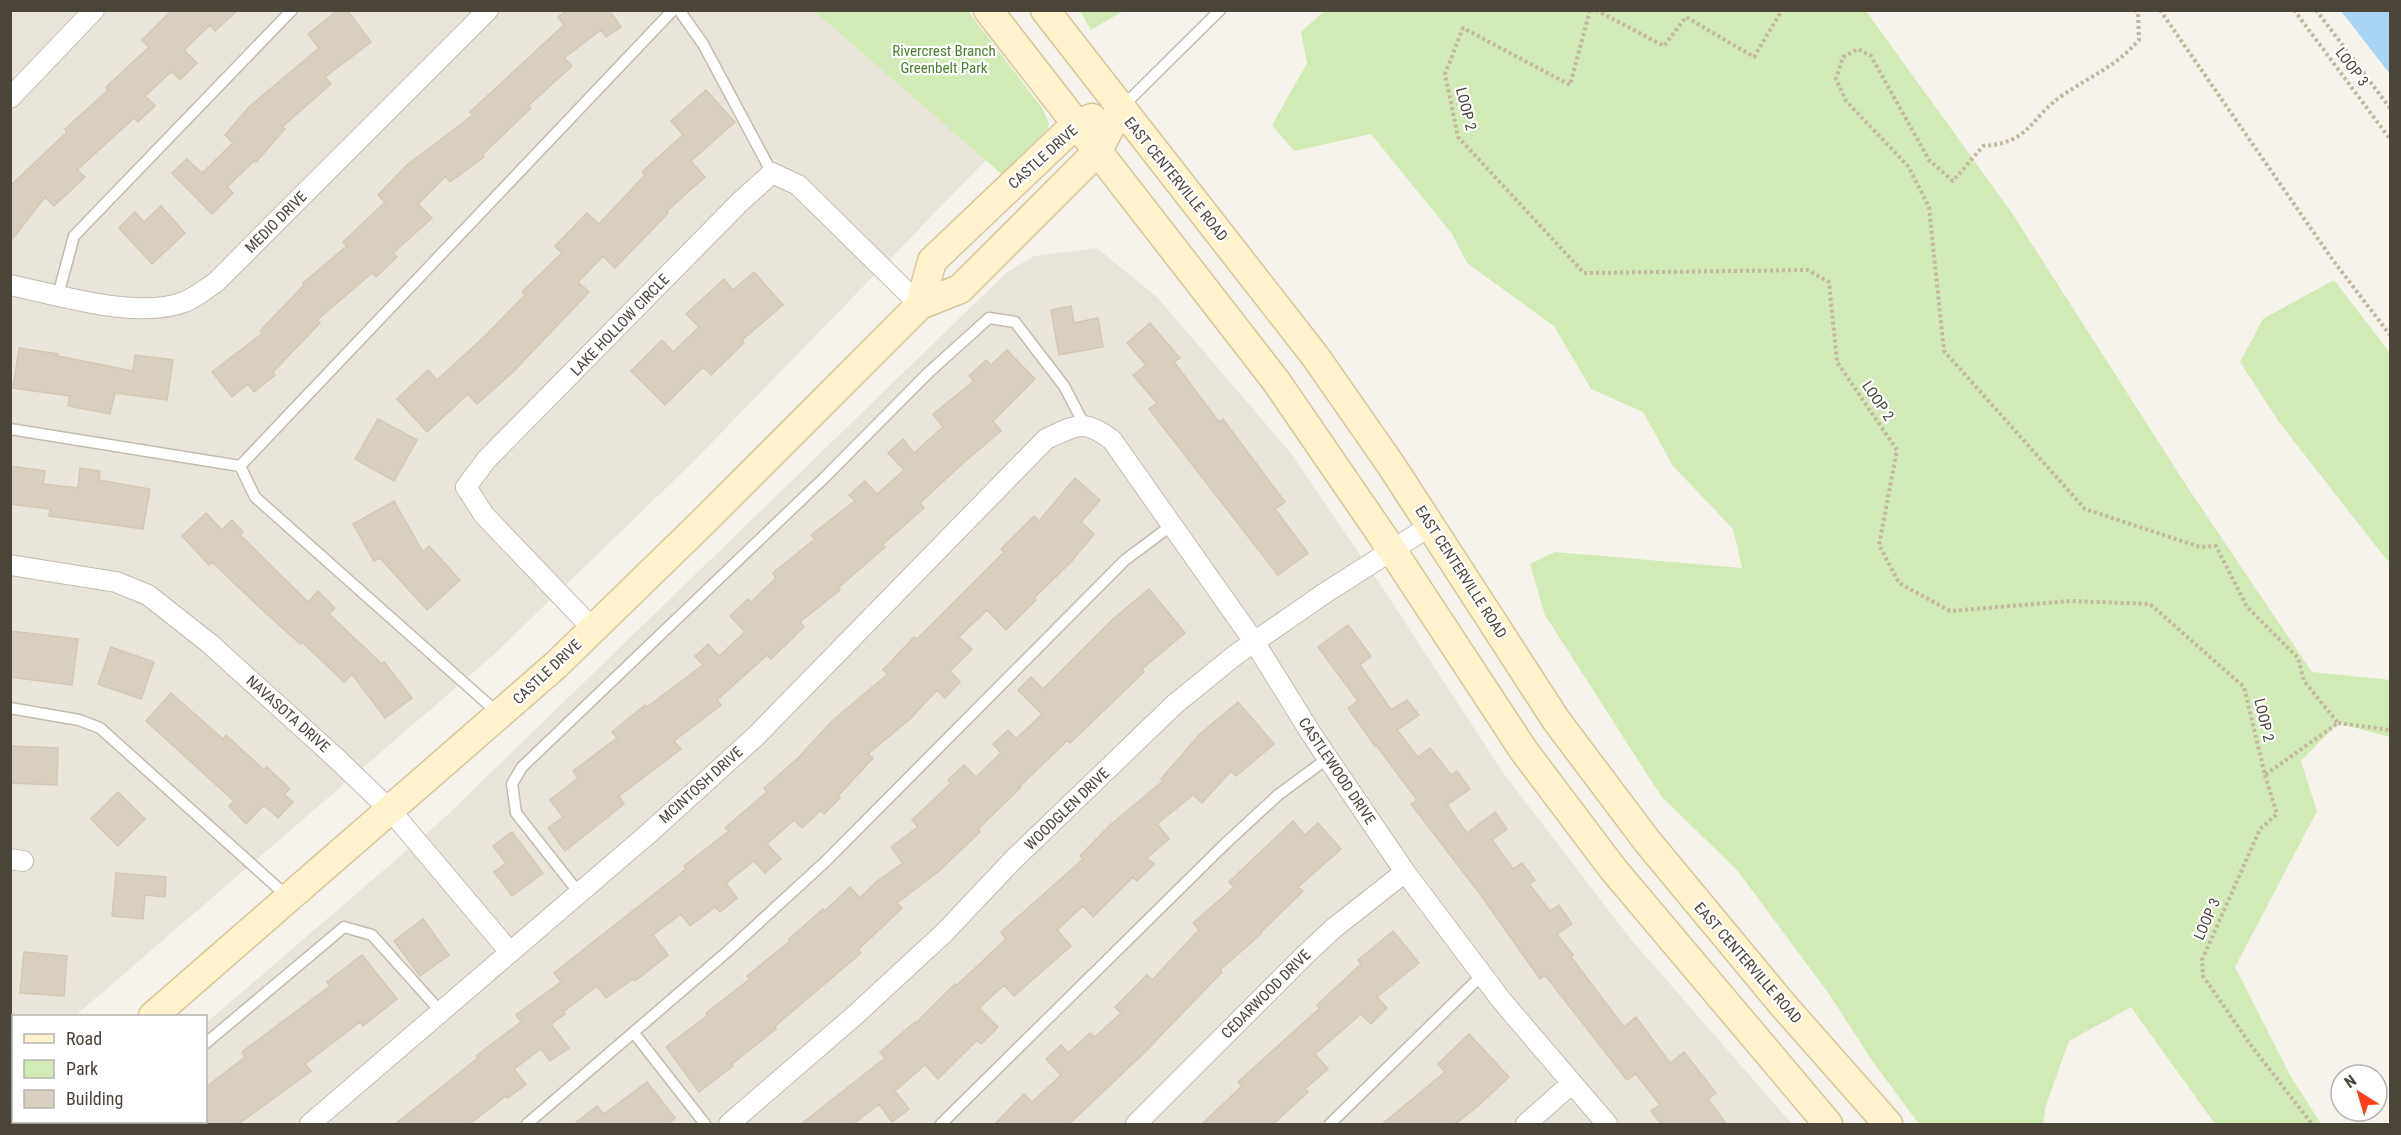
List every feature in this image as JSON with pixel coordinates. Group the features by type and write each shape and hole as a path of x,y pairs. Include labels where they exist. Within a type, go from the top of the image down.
{"main road":[{"path":"988,10 1276,381 1392,550 1524,751 1613,869 1828,1125"},
{"name":"EAST CENTERVILLE ROAD","path":"1045,10 1315,356 1391,465 1556,720 1647,841 1783,1005 1888,1125"},
{"name":"CASTLE DRIVE","path":"920,304 932,261 1075,125 1120,109"},
{"name":"CASTLE DRIVE","path":"155,1015 501,715 704,521 920,304 960,289 1097,152 1120,109"}],"street":[{"path":"10,98 94,10"},
{"name":"MEDIO DRIVE","path":"10,285 130,309 161,308 184,302 215,283 488,10"},
{"path":"772,172 798,185 920,304"},
{"name":"LAKE HOLLOW CIRCLE","path":"593,629 484,515 466,488 487,459 772,172"},
{"name":"CASTLEWOOD DRIVE","path":"1079,427 1094,426 1112,440 1255,643 1328,758 1405,872 1482,975 1607,1125"},
{"name":"MCINTOSH DRIVE","path":"310,1125 579,893 756,736 1046,439 1079,427"},
{"name":"WOODGLEN DRIVE","path":"729,1125 853,1017 944,933 1012,861 1175,704 1211,674 1325,593 1430,526"},
{"name":"NAVASOTA DRIVE","path":"10,565 116,582 148,595 218,651 391,811 510,952"},
{"name":"CEDARWOOD DRIVE","path":"1136,1125 1306,954 1334,928 1405,872"},
{"path":"1526,1125 1571,1084"}],"lane":[{"path":"58,295 74,236 292,10"},
{"path":"240,466 673,10"},
{"path":"679,10 703,44 772,172"},
{"path":"1120,109 1220,10"},
{"path":"579,893 516,813 512,784 522,767 822,479 928,373 989,318 1016,322 1064,386 1079,427"},
{"path":"10,429 240,466"},
{"path":"240,466 255,497 501,715"},
{"path":"527,1125 634,1033 826,861 1125,560 1172,525"},
{"path":"10,708 79,720 100,728 290,898"},
{"path":"941,1125 1226,843 1278,795 1328,758"},
{"path":"207,1042 344,927 372,935 441,1012"},
{"path":"1330,1125 1482,975"},
{"path":"634,1033 705,1125"}],"path":[{"name":"LOOP 2","path":"1590,10 1570,85 1463,28 1445,74 1458,137 1584,273 1808,270 1829,282 1837,362 1897,450 1879,544 1899,583 1950,610 2071,601 2150,604 2244,687 2265,775 2338,723"},
{"path":"1596,10 1664,46 1686,17 1754,57 1782,10"},
{"path":"2135,10 2138,13 2139,40 2124,56 2100,74 2061,96 2027,131 2014,140 1998,145 1983,146 1953,181 1929,160 1871,56 1858,49 1843,57 1836,80 1846,101 1908,166 1929,207 1944,351 2085,509 2200,547 2216,546 2247,607 2298,658 2304,681 2338,723 2391,730"},
{"path":"2160,10 2332,258 2391,335"},
{"name":"LOOP 3","path":"2294,10 2391,139"},
{"name":"LOOP 3","path":"2316,10 2391,108"},
{"name":"LOOP 3","path":"2265,775 2277,814 2260,829 2202,960 2203,976 2250,1044 2312,1125"}],"shaded area":[{"path":"11,11 814,11 986,160 692,463 489,659 76,1015 12,1015 11,1072"},
{"path":"1097,248 1158,298 1290,452 1382,587 1504,774 1629,937 1792,1124 88,1124 207,1123 207,1022 442,820 1006,273 1034,256"}],"green space":[{"name":"Rivercrest Branch Greenbelt Park","path":"814,11 968,11 1042,108 1049,123 1046,137 1006,178"},
{"path":"1080,11 1123,11 1091,30"},
{"path":"1324,11 1866,11 2012,213 2188,488 2312,672 2390,680 2390,737 2338,723 2301,761 2317,811 2235,967 2290,1075 2321,1124 2215,1124 2131,1007 2069,1041 2046,1105 2043,1124 1919,1124 1873,1062 1829,994 1737,870 1661,796 1545,615 1530,564 1555,552 1742,568 1733,529 1673,466 1643,412 1591,389 1554,326 1467,263 1452,234 1371,134 1294,151 1272,125 1307,63 1301,32"},
{"path":"2334,280 2390,353 2390,562 2279,422 2240,362 2263,319"}],"water":[{"path":"2341,11 2390,11 2390,74"}],"building":[{"path":"172,10 238,10 215,31 210,25 184,50 197,63 180,80 172,71 145,96 155,106 138,122 134,118 77,170 85,177 54,206 45,197 10,242 10,186 67,132 65,129 108,90 106,87 149,47 142,40"},
{"path":"338,10 347,10 371,42 325,77 331,84 282,127 285,129 256,162 254,161 227,187 233,193 212,214 172,173 187,159 202,173 233,143 225,135 249,107 319,48 308,34"},
{"path":"567,10 609,10 621,27 606,37 601,30 564,58 572,66 528,106 531,108 483,154 484,157 450,182 446,176 418,204 432,218 393,253 397,257 376,277 372,273 317,320 320,323 273,372 275,375 254,392 248,384 232,397 212,372 263,333 260,331 304,285 303,283 347,246 343,242 385,202 378,195 407,165 473,115 470,112 564,25 558,17"},
{"path":"706,90 735,122 691,161 705,177 667,211 668,213 615,268 603,256 578,282 589,292 513,372 477,404 468,394 427,432 397,399 428,370 437,380 485,336 525,295 522,292 562,253 555,246 587,213 599,224 645,175 642,172 683,135 671,121"},
{"path":"161,206 185,233 152,264 119,228 135,212 144,222"},
{"path":"754,272 783,305 742,340 744,343 711,375 703,367 665,405 631,371 662,340 673,352 699,327 686,314 724,279 733,290"},
{"path":"1071,306 1074,323 1098,318 1103,347 1059,355 1051,310"},
{"path":"1150,323 1180,358 1174,362 1219,422 1223,419 1285,502 1275,509 1308,553 1278,575 1149,409 1157,403 1133,375 1146,365 1127,343"},
{"path":"19,348 58,354 58,356 133,371 135,355 173,360 167,400 115,393 110,414 68,406 70,396 13,388"},
{"path":"1007,350 1035,379 993,421 1001,431 920,503 924,508 882,545 885,547 838,588 840,590 800,622 804,627 771,659 767,655 717,700 721,705 674,741 681,749 619,796 624,804 565,851 548,828 563,817 550,800 578,778 573,771 617,738 612,732 645,705 647,707 703,665 695,656 708,644 719,656 745,632 730,616 748,599 751,602 776,578 773,573 815,539 811,535 855,501 849,495 865,481 877,494 904,470 888,453 903,439 914,453 943,427 933,414 974,381 969,376 986,360 991,365"},
{"path":"378,419 417,440 394,481 355,459"},
{"path":"10,466 45,471 43,484 78,488 80,468 100,471 99,480 150,489 143,529 49,516 50,509 10,504"},
{"path":"1075,478 1100,500 1081,522 1094,534 1070,563 1034,598 1036,600 1006,630 987,610 959,637 972,649 950,671 960,682 945,698 937,690 910,719 868,754 873,758 824,814 821,810 802,828 794,820 767,844 781,859 765,873 754,861 726,883 737,898 720,912 715,907 690,926 681,914 653,935 668,955 635,981 633,979 606,998 597,986 563,1012 565,1014 551,1024 569,1048 550,1061 541,1049 514,1069 526,1084 508,1098 506,1096 468,1125 394,1125 478,1058 476,1056 521,1022 516,1015 561,982 554,973 686,869 684,866 729,831 725,828 767,792 764,788 799,757 832,721 888,674 883,670 914,637 917,639 1004,552 1001,549 1034,516 1039,521"},
{"path":"394,501 423,552 429,546 460,580 427,610 380,558 374,561 353,524"},
{"path":"206,513 222,530 232,520 243,532 240,535 308,602 318,591 335,608 329,614 382,664 384,662 412,698 385,718 352,674 344,682 212,562 209,565 182,536"},
{"path":"1149,589 1185,633 1142,669 1144,672 1070,743 1068,740 1020,786 978,829 980,832 939,871 897,903 902,908 858,950 861,953 774,1027 776,1029 732,1064 733,1066 699,1092 666,1047 750,979 747,976 790,941 789,939 823,909 825,911 850,887 860,898 876,882 903,863 891,847 918,827 912,820 951,783 948,780 964,765 976,777 1001,753 993,744 1008,730 1016,739 1042,714 1018,690 1031,677 1043,689 1113,619"},
{"path":"1348,625 1371,656 1360,665 1391,710 1407,700 1419,715 1397,730 1418,757 1430,748 1451,775 1457,771 1470,789 1447,805 1467,833 1495,812 1507,829 1492,840 1513,869 1522,863 1535,880 1529,884 1550,911 1559,905 1572,924 1557,934 1573,955 1571,957 1624,1027 1636,1017 1670,1063 1684,1052 1716,1093 1708,1099 1727,1125 1662,1125 1651,1111 1660,1105 1636,1074 1627,1080 1545,975 1540,979 1480,894 1411,804 1417,800 1348,708 1358,701 1318,647"},
{"path":"10,631 78,639 72,685 10,677"},
{"path":"111,647 154,662 141,699 98,684"},
{"path":"171,693 223,739 226,735 264,770 267,767 290,789 284,794 293,802 278,818 264,805 246,824 229,806 234,801 146,721"},
{"path":"1238,702 1274,744 1236,776 1231,771 1202,803 1193,795 1157,824 1169,839 1147,858 1154,864 1137,881 1133,877 1093,917 1083,906 1057,930 1071,946 1014,996 1004,985 979,1008 998,1027 981,1044 977,1040 938,1079 925,1065 895,1091 909,1109 892,1122 879,1104 852,1125 800,1125 885,1058 880,1052 916,1023 955,984 956,986 1006,939 1001,932 1083,859 1080,856 1109,826 1163,781 1161,779 1200,734"},
{"path":"11,746 58,748 57,785 10,783"},
{"path":"118,792 145,819 118,846 91,819"},
{"path":"1293,821 1305,835 1318,823 1341,849 1298,887 1303,891 1262,933 1220,970 1222,972 1144,1053 1068,1125 994,1125 1024,1094 1032,1102 1061,1075 1046,1059 1061,1045 1068,1053 1090,1033 1095,1037 1121,1013 1115,1007 1147,975 1152,980 1199,930 1193,923 1234,887 1229,882"},
{"path":"512,832 543,873 512,896 494,872 506,863 493,846"},
{"path":"116,873 166,877 165,897 145,895 143,919 112,916"},
{"path":"423,919 449,955 420,976 394,941"},
{"path":"1393,931 1419,963 1377,997 1387,1008 1371,1024 1361,1014 1315,1054 1328,1069 1305,1089 1308,1092 1272,1125 1201,1125 1242,1086 1238,1082 1320,1008 1317,1005 1361,964 1358,960"},
{"path":"24,952 67,956 64,996 20,993"},
{"path":"362,955 397,999 363,1026 360,1022 305,1064 311,1071 237,1125 206,1125 207,1086 245,1057 242,1052 330,986 327,982"},
{"path":"1469,1034 1509,1077 1454,1125 1381,1125 1445,1072 1438,1064"},
{"path":"647,1082 675,1118 666,1125 573,1125 597,1106 604,1114"}]}
